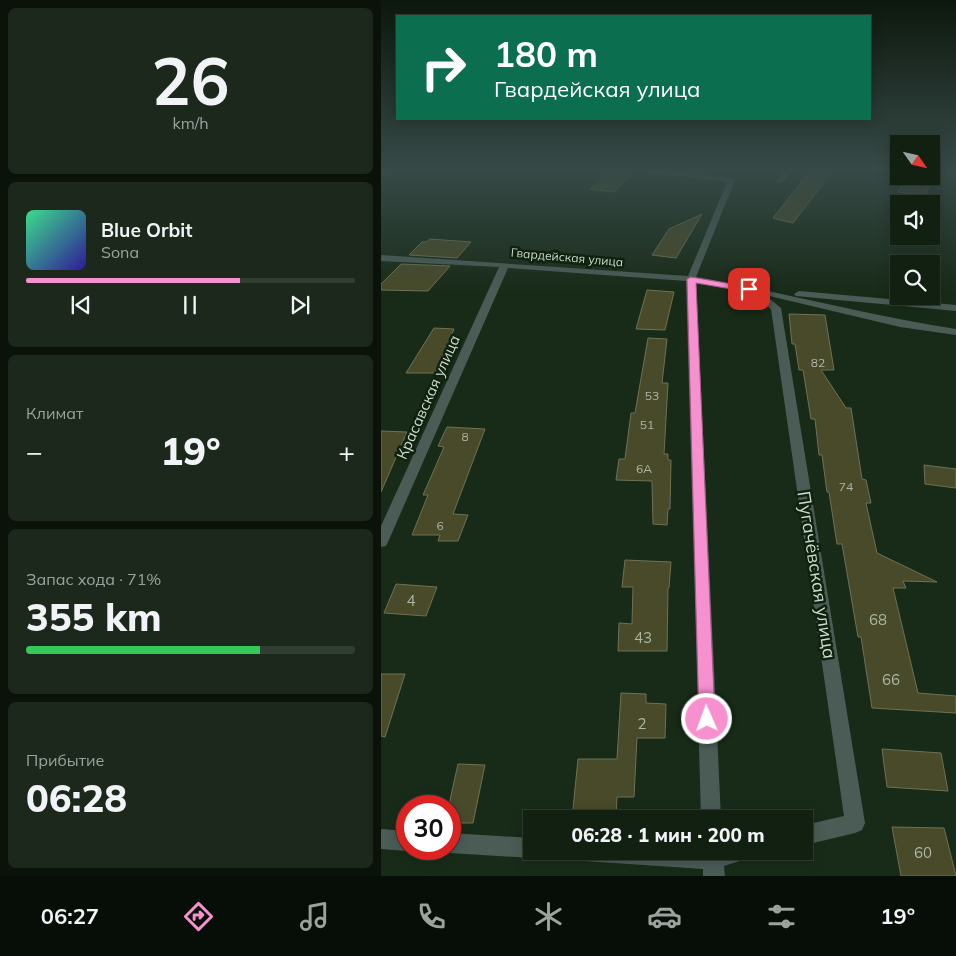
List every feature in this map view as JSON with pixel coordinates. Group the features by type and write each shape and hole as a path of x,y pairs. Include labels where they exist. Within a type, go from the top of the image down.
{"street":[{"path":"711,810 691,279 718,212"},
{"name":"Гвардейская улица","path":"381,258 691,279 749,289"},
{"name":"Красавская улица","path":"381,542 505,265"},
{"path":"749,289 956,308"},
{"path":"749,289 900,324 956,332"},
{"name":"Пугачёвская улица","path":"749,289 776,308 855,823 813,833"},
{"path":"381,839 396,840"},
{"path":"461,844 523,847"},
{"path":"690,860 713,862"}],"building":[{"path":"778,212 802,212 793,223 773,218"},
{"path":"702,214 676,258 652,255 669,229"},
{"path":"430,239 471,242 457,258 409,255 422,242"},
{"path":"401,264 450,266 428,291 381,290 381,284"},
{"path":"647,290 674,292 665,330 636,329"},
{"path":"789,314 825,315 834,370 821,370 846,408 851,408 862,479 866,480 871,503 866,503 877,553 937,582 903,581 906,588 893,588 918,693 956,696 956,713 872,708 861,637 858,637 842,544 837,544 822,455 819,455 815,419 811,419 803,370 799,370 795,344 792,344"},
{"path":"434,328 454,329 435,373 406,373"},
{"path":"648,338 667,339 662,383 668,383 664,454 668,454 668,460 671,460 670,509 668,509 667,525 653,524 652,481 616,480 619,459 625,459 631,413 635,413"},
{"path":"447,427 485,429 453,514 468,515 458,541 438,541 440,535 412,535 428,495 423,495 444,447 438,446"},
{"path":"381,431 407,432 381,492"},
{"path":"924,465 956,469 956,488 925,484"},
{"path":"625,560 671,562 668,588 667,651 618,651 619,623 632,624 633,587 622,587"},
{"path":"396,584 437,587 426,616 384,613"},
{"path":"381,674 405,674 385,737 381,736"},
{"path":"621,693 646,694 646,703 666,704 665,738 637,738 634,797 617,797 616,810 573,810 578,759 617,759"},
{"path":"882,749 941,753 948,791 887,787"},
{"path":"458,764 485,765 473,823 461,823 461,795 451,795"},
{"path":"892,827 944,828 956,876 901,876"}],"route":[{"path":"707,719 691,279 749,289"}]}
